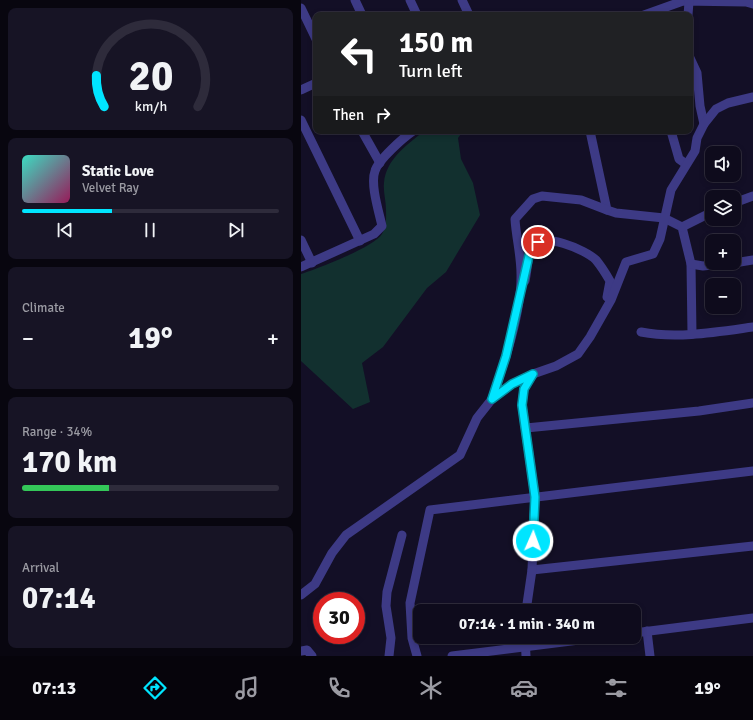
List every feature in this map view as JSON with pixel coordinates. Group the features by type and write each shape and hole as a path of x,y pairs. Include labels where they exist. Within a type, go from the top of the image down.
{"street":[{"path":"355,0 361,12"},
{"path":"410,0 416,12"},
{"path":"462,0 465,12"},
{"path":"652,12 683,1 746,2 753,4"},
{"path":"688,12 689,2"},
{"path":"301,8 313,33"},
{"path":"693,64 697,73 700,106 704,124"},
{"path":"301,90 313,84"},
{"path":"303,591 315,584 331,553 347,535 460,455 477,418 492,399 512,384 533,374 556,366 578,354 591,336 611,300 626,262 653,254 660,239 671,190 695,151 697,138 704,124 716,110 722,106 753,97"},
{"path":"301,120 360,241"},
{"path":"364,134 380,163"},
{"path":"301,267 360,241 373,234 382,226 374,180 375,171 380,163 410,134"},
{"path":"591,134 607,210"},
{"path":"672,134 679,159 686,164"},
{"path":"492,399 506,356 517,306 521,276 515,219 533,200 542,196 581,200 616,212 664,218 682,227 691,264 692,334"},
{"path":"741,201 753,196"},
{"path":"682,227 705,216"},
{"path":"301,240 312,263"},
{"path":"517,306 523,288 531,247 538,242 553,241 577,248 595,260 610,281 607,298 611,300"},
{"path":"741,262 753,260"},
{"path":"691,264 705,266"},
{"path":"641,332 659,336 753,327"},
{"path":"526,604 532,570 535,497 522,405 524,389 533,374"},
{"path":"526,428 699,411 753,403"},
{"path":"417,656 412,638 410,603 430,510 753,471"},
{"path":"389,656 391,638 385,606 387,592 402,535"},
{"path":"532,570 753,546"},
{"path":"641,632 753,618"},
{"path":"647,631 650,656"},
{"path":"452,656 525,651 564,644"},
{"path":"301,651 307,650 312,656"}],"green space":[{"path":"420,134 461,134 458,138 461,159 473,183 480,215 446,272 427,288 383,347 362,363 370,402 353,409 301,361 301,274 332,263 357,251 377,239 382,234 385,228 386,219 384,183 386,174 398,153"}],"route":[{"path":"533,541 535,497 522,405 524,389 533,374 512,384 492,399 506,356 517,306 529,263 531,247 538,242"}]}
